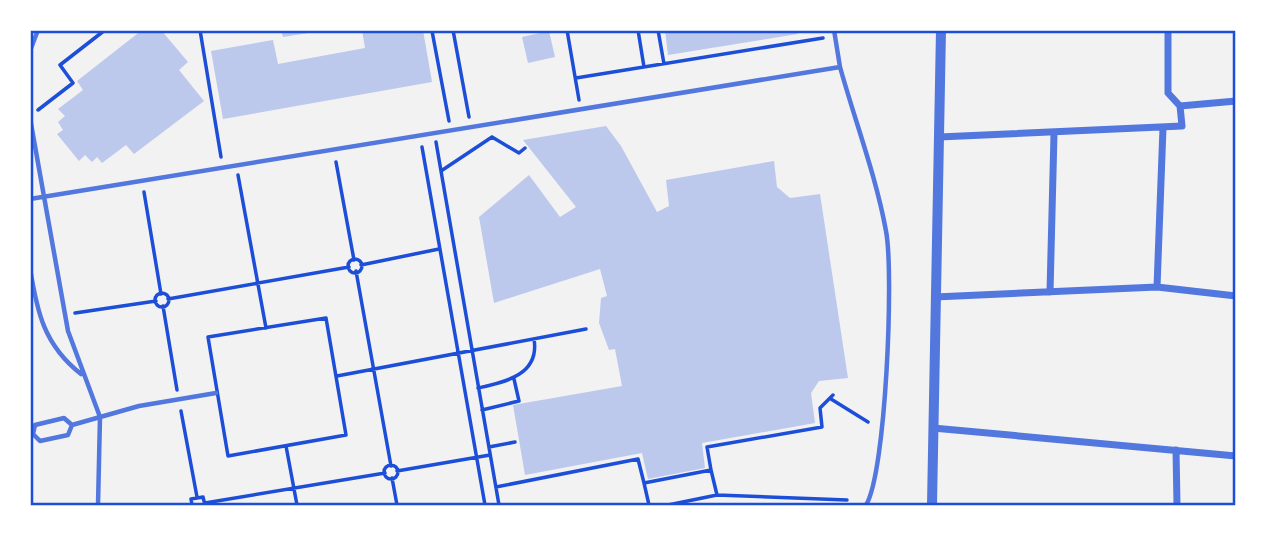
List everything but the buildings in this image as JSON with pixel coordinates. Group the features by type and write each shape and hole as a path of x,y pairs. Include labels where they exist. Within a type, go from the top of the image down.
{"street":[{"path":"932,505 941,30"},
{"path":"939,137 1054,134 1182,126 1180,106 1168,93 1168,30"},
{"path":"1180,106 1236,101"},
{"path":"1157,287 1163,128"},
{"path":"1051,292 1054,134"},
{"path":"935,297 1157,287 1236,296"},
{"path":"933,428 1236,456"},
{"path":"1176,450 1177,505"}],"lane":[{"path":"30,51 38,30"},
{"path":"834,30 840,67 887,232 888,355 876,476 866,505"},
{"path":"30,199 840,67"},
{"path":"30,118 65,314 83,375 100,417 98,505"},
{"path":"30,268 39,321 65,362 83,375"},
{"path":"72,425 139,407 216,393"},
{"path":"64,418 72,425 68,435 40,441 31,435 36,425 64,418"}],"path":[{"path":"30,118 73,83 60,65 105,30"},
{"path":"200,30 223,169"},
{"path":"440,30 432,31 451,131"},
{"path":"453,30 471,128"},
{"path":"567,30 581,110"},
{"path":"638,30 644,67"},
{"path":"658,30 664,64"},
{"path":"576,78 835,36"},
{"path":"490,125 492,137 519,153 525,148"},
{"path":"435,134 470,351 499,505"},
{"path":"419,135 485,505"},
{"path":"441,171 492,137"},
{"path":"334,151 354,260"},
{"path":"236,167 266,328"},
{"path":"142,181 161,294"},
{"path":"361,264 439,249"},
{"path":"360,258 361,264 362,271 350,273 348,261 360,258"},
{"path":"168,299 257,281 349,267"},
{"path":"356,271 391,466"},
{"path":"167,292 168,299 169,305 157,307 155,295 167,292"},
{"path":"65,314 156,301"},
{"path":"326,318 337,376 346,435 228,456 208,337 326,318"},
{"path":"337,376 586,329"},
{"path":"478,388 514,379 530,363 534,339"},
{"path":"482,410 519,401 514,379"},
{"path":"717,495 707,447 822,427 820,408 832,397 868,422"},
{"path":"489,447 515,442"},
{"path":"286,446 297,505"},
{"path":"397,471 490,455"},
{"path":"496,487 638,459 649,505"},
{"path":"396,465 397,471 399,477 386,479 384,467 396,465"},
{"path":"644,483 711,470"},
{"path":"191,505 191,499 204,496 205,504 385,473"},
{"path":"392,478 397,505"},
{"path":"668,505 717,495 847,500"}]}
